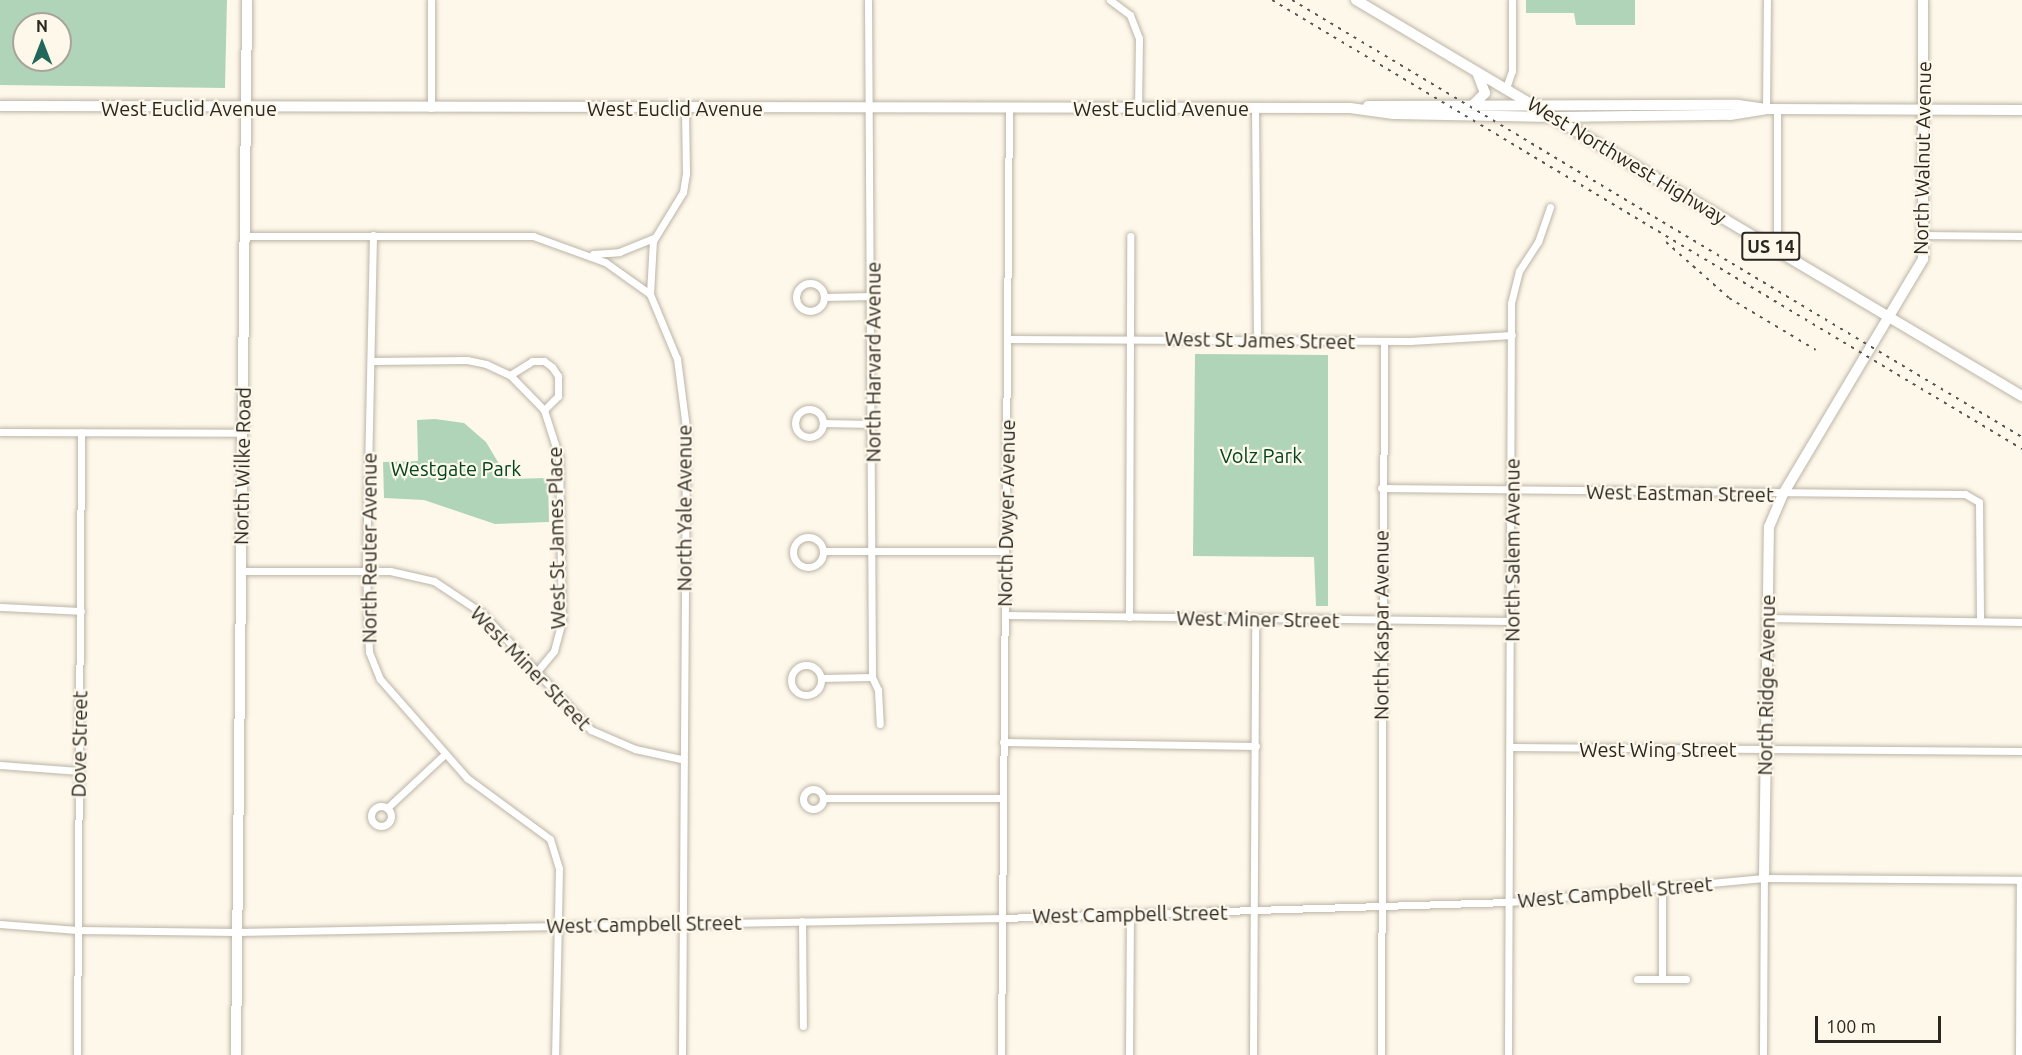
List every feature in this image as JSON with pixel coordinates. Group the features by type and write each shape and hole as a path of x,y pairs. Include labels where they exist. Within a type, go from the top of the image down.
{"main road":[{"name":"North Wilke Road","path":"236,1055 247,0"},
{"name":"West Northwest Highway","path":"1356,0 2022,396"},
{"name":"North Walnut Avenue","path":"1783,494 1920,267 1923,235 1923,0"},
{"path":"1473,105 1485,93 1483,80 1474,69"},
{"name":"West Euclid Avenue","path":"0,106 246,109 1350,108 1386,104 1533,104 1738,105 1772,110"},
{"name":"West Euclid Avenue","path":"1350,108 1394,114 1555,117 1730,115 1772,110 2022,110"},
{"name":"North Ridge Avenue","path":"1764,878 1764,749 1769,527 1783,494"}],"street":[{"path":"431,0 431,108"},
{"name":"North Harvard Avenue","path":"868,0 867,92 871,108 873,296 872,677 878,690 880,724"},
{"path":"1110,0 1130,15 1139,38 1138,108"},
{"path":"1506,88 1512,71 1512,0"},
{"path":"1767,0 1777,250"},
{"name":"North Yale Avenue","path":"682,1055 681,759 686,428 676,359 650,294 654,238 683,192 685,108"},
{"name":"North Dwyer Avenue","path":"1001,1055 1009,108"},
{"path":"1255,108 1257,339"},
{"name":"North Salem Avenue","path":"1508,1055 1512,291 1538,242 1550,207"},
{"name":"North Reuter Avenue","path":"373,235 366,571 369,652 380,679 467,778 550,839 559,869 555,1055"},
{"path":"1923,235 2018,236 2022,244"},
{"path":"244,236 533,236 605,262 650,294"},
{"path":"1129,617 1132,339 1130,236"},
{"path":"584,253 619,252 654,238"},
{"path":"810,283 818,286 824,297 821,305 810,311 799,305 796,298 799,289 810,283"},
{"path":"824,297 873,296"},
{"name":"West St James Street","path":"1007,339 1384,341 1470,340 1512,335"},
{"name":"North Kaspar Avenue","path":"1381,1055 1381,488 1384,341"},
{"name":"West St James Place","path":"371,361 467,360 510,375 544,410 559,457 562,621 554,651 538,670"},
{"path":"510,375 532,361 544,361 552,367 558,376 558,396 544,410"},
{"path":"807,409 816,411 823,423 817,435 808,437 795,426 796,417 807,409"},
{"path":"823,423 873,424"},
{"path":"0,432 242,433"},
{"name":"Dove Street","path":"77,1055 81,432"},
{"name":"West Eastman Street","path":"1381,488 1512,488 1527,492 1965,494 1978,500 1980,621"},
{"path":"806,538 815,539 823,551 821,560 811,567 798,563 794,556 795,546 806,538"},
{"path":"823,551 1005,551"},
{"name":"West Miner Street","path":"241,571 390,571 434,581 482,613 538,670 591,730 635,749 681,759"},
{"path":"0,607 81,611"},
{"name":"West Miner Street","path":"1005,615 1254,620 1512,621"},
{"path":"1767,618 2022,622"},
{"path":"1253,1055 1256,746 1254,620"},
{"path":"803,665 817,670 821,678 816,692 807,695 797,692 791,679 795,670 803,665"},
{"path":"821,678 872,677"},
{"path":"1003,742 1256,746"},
{"name":"West Wing Street","path":"1510,747 2022,751"},
{"path":"387,808 445,754"},
{"path":"0,765 79,771"},
{"path":"824,798 1003,798"},
{"path":"1763,1055 1764,878"},
{"name":"West Campbell Street","path":"0,924 77,930 237,932 683,922 1002,918 1381,908 1509,902 1764,878 2021,880"},
{"path":"2019,1055 2021,880"},
{"path":"1662,887 1662,979"},
{"path":"1129,1055 1130,915"},
{"path":"802,921 804,1026"},
{"path":"1637,979 1686,979"}],"green space":[{"path":"0,0 227,0 225,88 0,85"},
{"path":"1526,0 1635,0 1635,25 1576,25 1574,13 1526,13"},
{"name":"Volz Park","path":"1195,354 1328,355 1328,606 1316,606 1314,557 1193,556"},
{"name":"Westgate Park","path":"435,419 464,423 486,442 508,479 548,478 549,522 495,524 424,500 384,498 383,462 418,461 417,420"}],"railway":[{"path":"1272,0 2022,449"},
{"path":"1292,0 2022,437"},
{"path":"1666,242 1729,298 1816,350"}]}
